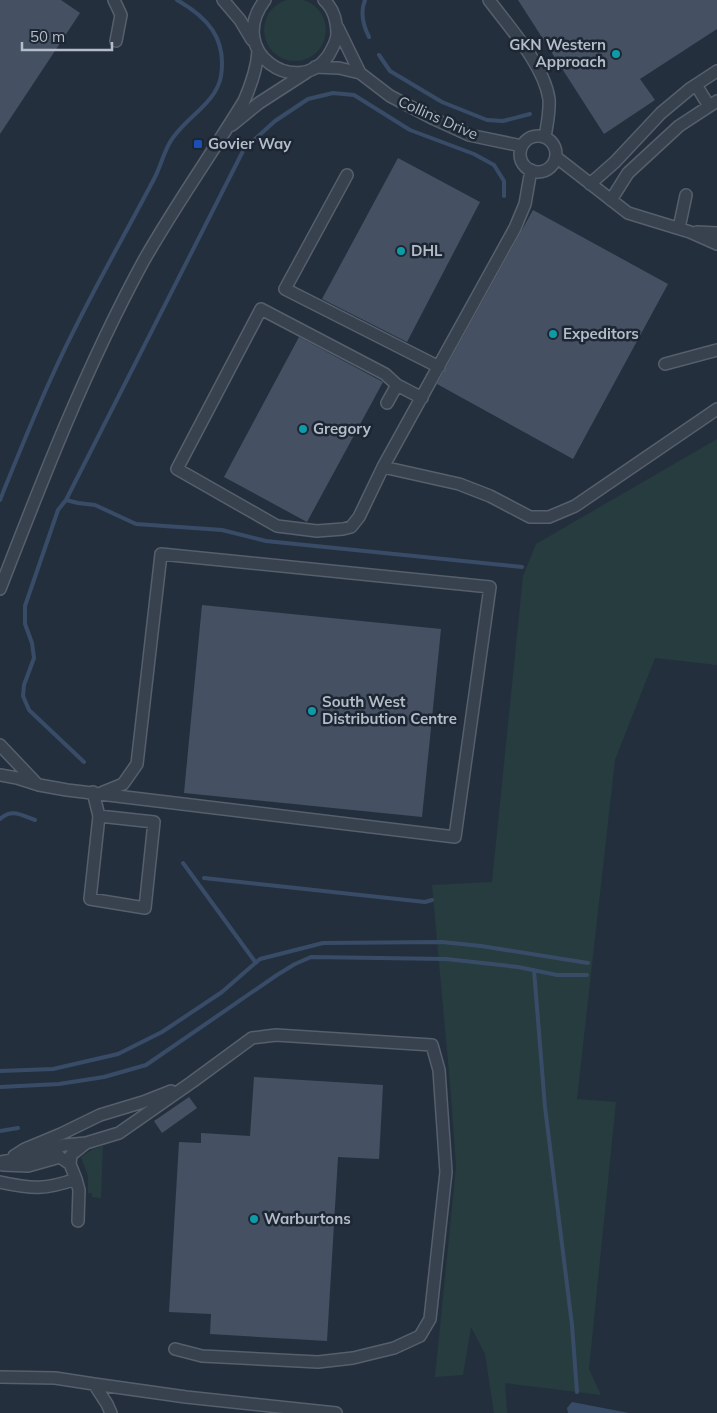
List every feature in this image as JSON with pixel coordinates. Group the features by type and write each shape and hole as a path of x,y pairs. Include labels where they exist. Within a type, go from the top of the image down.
{"street":[{"path":"114,0 121,15 116,41"},
{"name":"Collins Drive","path":"223,0 240,20 265,60 281,69 298,72 313,68 339,68 360,73 390,96 451,127 469,135 522,146"},
{"path":"0,589 52,455 89,370 144,262 202,166 226,131 252,84 257,63 257,48 252,34 253,21 265,0"},
{"path":"226,131 259,103 325,59 332,49 336,38 337,26 334,13 324,0"},
{"path":"334,13 337,0"},
{"path":"489,0 530,56 546,85 549,101 546,137"},
{"name":"Collins Drive","path":"337,26 360,73"},
{"path":"590,184 616,162 661,113 717,71"},
{"path":"612,200 628,173 679,126 713,104 696,85"},
{"path":"533,137 546,137 554,144 556,151 554,162 548,169 542,171 531,170 524,164 521,158 522,146 533,137"},
{"path":"556,157 628,213 684,230 717,244"},
{"path":"422,398 397,385 385,374 261,309 176,469 277,526 317,531 343,530 351,527 358,517 515,228 525,204 531,170"},
{"path":"346,175 286,289 439,367"},
{"path":"684,230 686,195"},
{"path":"684,230 717,233"},
{"path":"665,364 717,350"},
{"path":"387,403 397,385"},
{"path":"384,467 459,484 490,496 530,517 549,517 574,506 717,409"},
{"path":"0,775 17,778 38,786 456,837 490,587 161,554 137,764 123,784 97,792"},
{"path":"0,745 38,786"},
{"path":"97,792 99,816 90,899 145,908 154,822 99,816"},
{"path":"3,1162 32,1156 64,1144 86,1143 119,1133 252,1038 276,1035 432,1045 439,1070 446,1172 430,1319 420,1336 394,1348 353,1358 318,1362 202,1356 175,1349"},
{"path":"3,1162 25,1149 100,1115 143,1102 192,1082"},
{"path":"78,1221 79,1190 70,1164 71,1155 86,1143"},
{"path":"3,1162 28,1166 60,1157 70,1164"},
{"path":"5,1183 39,1188 58,1186 76,1179"},
{"path":"0,1377 56,1378 186,1397 336,1413"},
{"path":"94,1384 108,1404 111,1413"}],"green space":[{"path":"295,-1 307,1 317,8 324,18 326,30 324,42 317,52 307,59 295,61 283,59 273,52 266,42 264,30 266,18 273,8 283,1"},
{"path":"717,439 717,665 655,658 615,760 577,1099 616,1102 589,1369 601,1395 505,1383 507,1413 494,1413 485,1354 471,1327 463,1375 435,1377 456,1167 432,885 492,882 523,576 536,544"},
{"path":"103,1146 101,1198 92,1197 92,1193 88,1193 88,1176 81,1157 91,1150"}],"water":[{"path":"572,1402 629,1413 568,1413 567,1408"}],"building":[{"path":"0,0 61,0 80,13 0,134"},
{"name":"GKN Western Approach","path":"518,0 717,0 717,29 640,79 655,100 604,134"},
{"name":"DHL","path":"398,158 480,202 407,342 322,299"},
{"name":"Expeditors","path":"533,210 668,284 573,459 437,384"},
{"name":"Gregory","path":"299,337 383,382 307,522 224,477"},
{"name":"South West Distribution Centre","path":"202,605 441,629 422,817 184,793"},
{"name":"Warburtons","path":"254,1077 383,1085 379,1159 338,1157 327,1341 210,1334 211,1314 169,1312 179,1142 201,1143 201,1133 250,1136"},
{"path":"189,1097 197,1108 162,1133 154,1121"}],"waterway":[{"path":"0,500 46,389 89,300 154,179 169,144 182,127 206,104 218,86 222,63 218,40 206,21 177,0"},
{"path":"365,0 363,18 369,37"},
{"path":"379,55 390,71 442,102 487,120 503,121 530,114"},
{"path":"84,762 29,710 23,696 24,685 34,658 32,643 25,624 25,606 58,510 66,500 244,149 275,121 308,99 333,93 354,95 410,130 474,154 494,165 504,181 504,196"},
{"path":"66,500 95,505 136,524 222,530 266,541 522,567"},
{"path":"0,819 13,813 35,820"},
{"path":"183,863 256,963"},
{"path":"204,878 425,902 432,900"},
{"path":"0,1071 53,1069 118,1054 162,1032 222,992 260,959 323,943 442,942 481,946 588,963"},
{"path":"0,1087 59,1084 104,1077 146,1065 277,975 311,957 446,959 518,967 557,975 587,975"},
{"path":"534,970 545,1107 572,1325 577,1392"},
{"path":"0,1131 18,1128"}],"place":[{"name":"GKN Western Approach","path":"616,54"},
{"name":"Govier Way","path":"198,144"},
{"name":"DHL","path":"401,251"},
{"name":"Expeditors","path":"553,334"},
{"name":"Gregory","path":"303,429"},
{"name":"South West Distribution Centre","path":"312,711"},
{"name":"Warburtons","path":"254,1219"}]}
